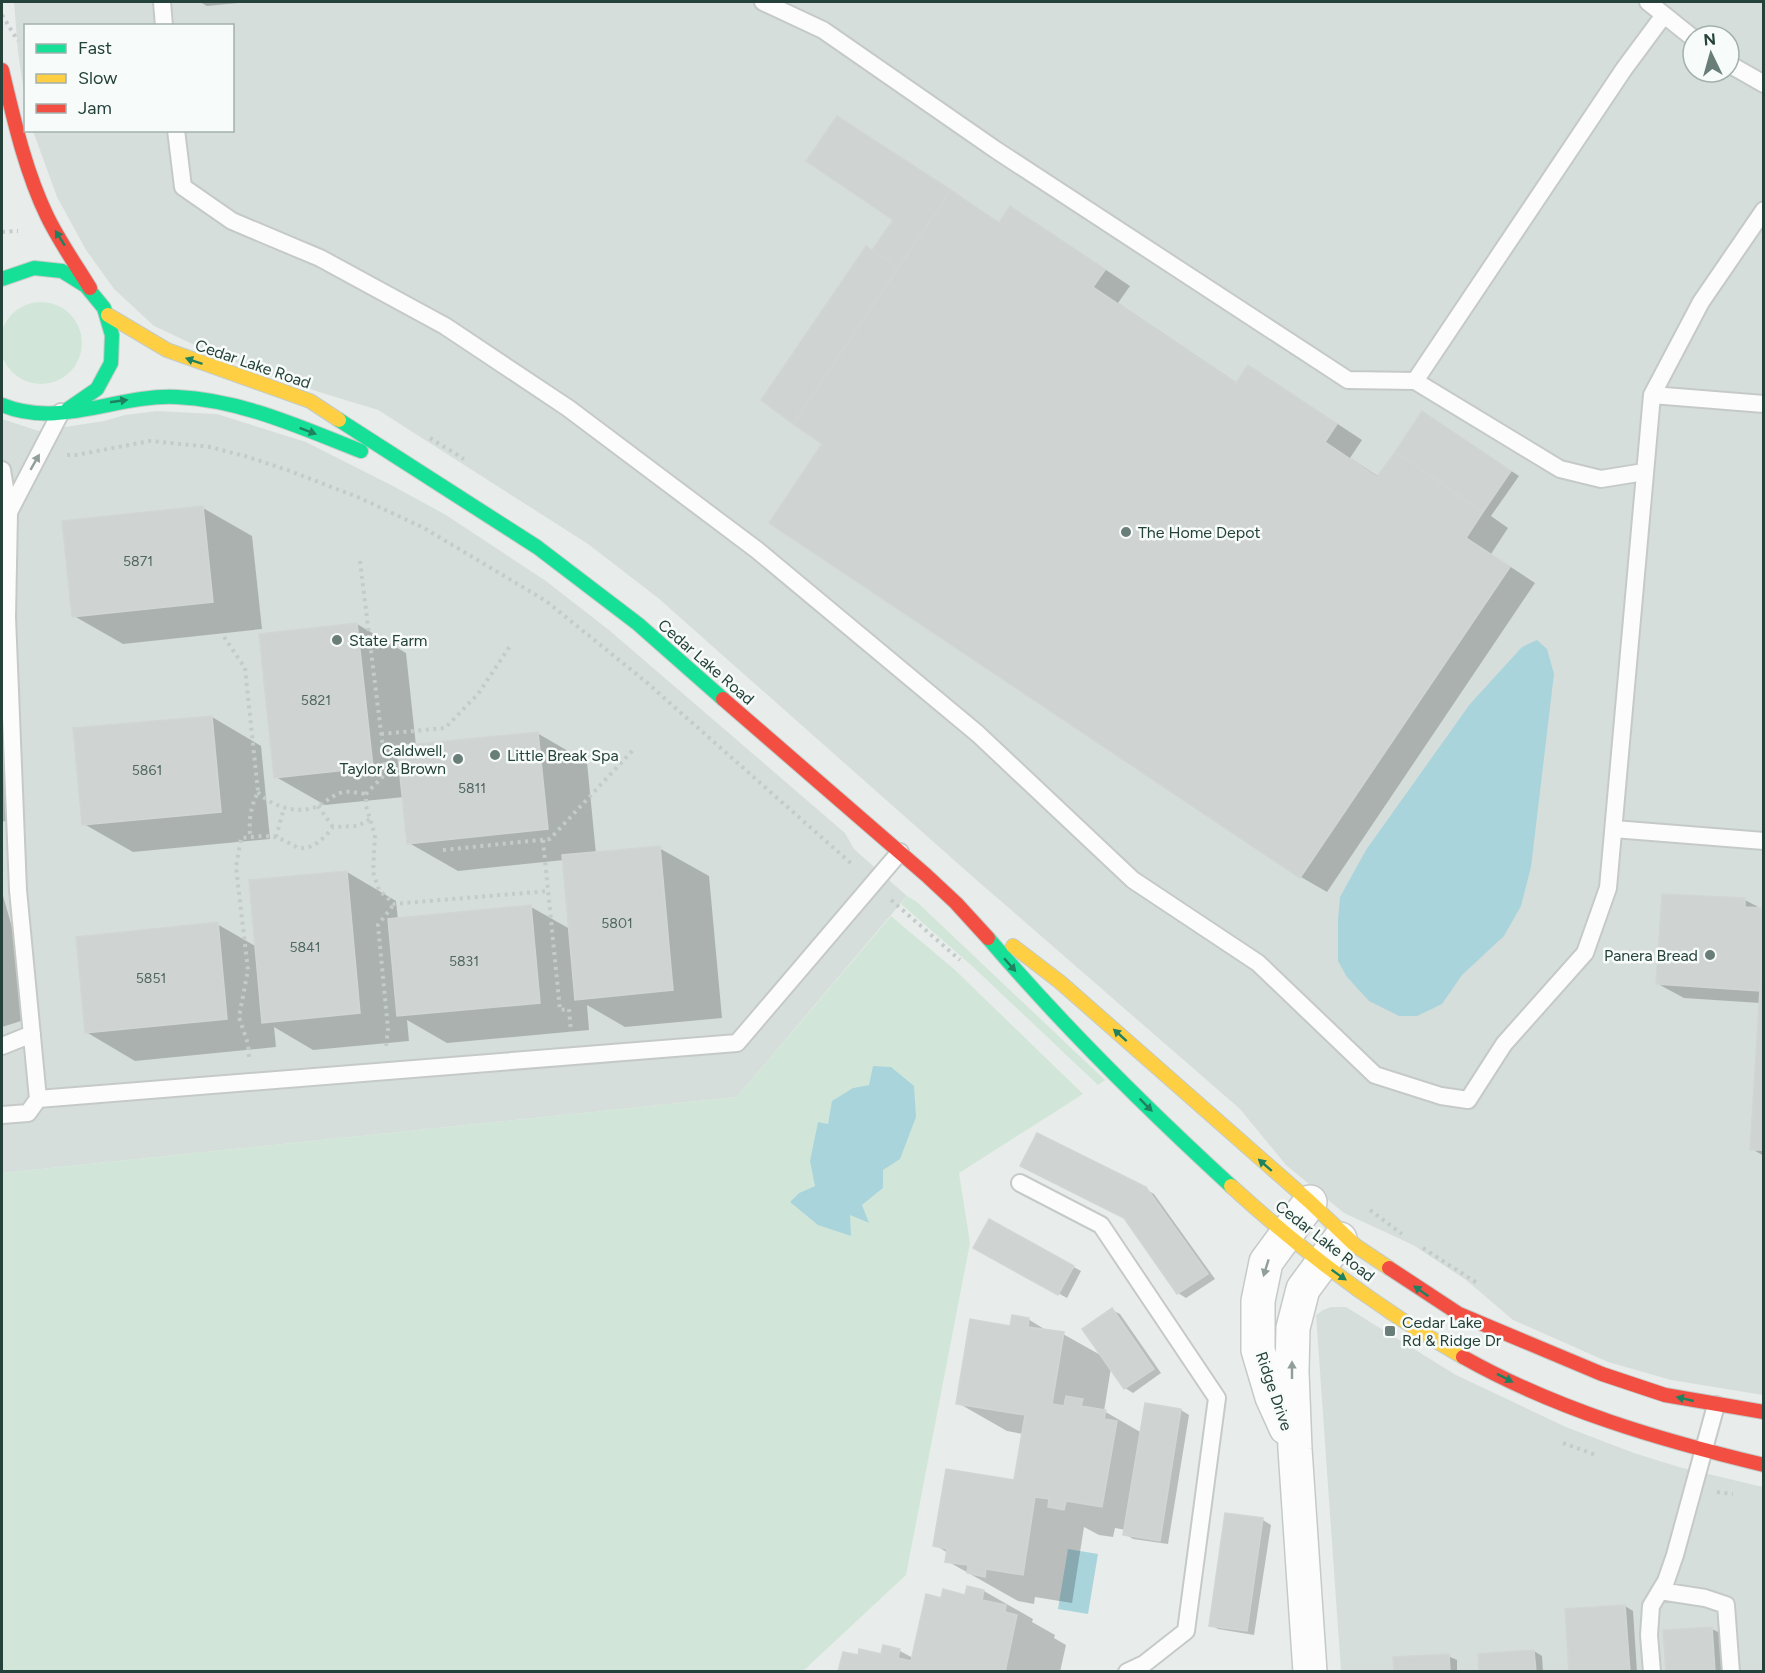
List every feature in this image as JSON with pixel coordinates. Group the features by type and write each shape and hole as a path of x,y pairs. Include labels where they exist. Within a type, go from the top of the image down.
{"street":[{"path":"2,70 20,144 36,192 48,219 90,288"},
{"name":"Cedar Lake Road","path":"2,279 36,268 51,269 78,279 90,288 108,315 113,334 112,355 106,374 95,390 80,404 61,412"},
{"name":"Cedar Lake Road","path":"108,315 166,350 310,401 521,537 599,594 647,632 958,905 1060,982 1310,1202 1342,1235 1438,1302 1459,1314 1599,1373 1652,1391 1716,1405 1764,1412"},
{"name":"Cedar Lake Road","path":"2,405 23,414 49,415 150,397 187,398 231,404 414,470"},
{"name":"Cedar Lake Road","path":"958,905 1044,1003 1194,1153 1285,1234 1321,1262 1443,1346 1532,1392 1611,1422 1705,1452 1764,1465"},
{"name":"Ridge Drive","path":"1295,1449 1272,1397 1258,1350 1258,1301 1266,1262 1310,1202"},
{"name":"Ridge Drive","path":"1310,1671 1295,1449 1293,1328 1303,1288 1342,1235"}],"lane":[{"path":"162,2 164,24"},
{"path":"763,2 823,30 996,150 1348,380 1415,381 1560,469 1601,479 1644,472"},
{"path":"1648,2 1681,28"},
{"path":"1415,381 1624,69 1664,15"},
{"path":"1741,71 1764,84"},
{"path":"176,132 183,187 232,221 320,258 445,326 568,408 757,550 978,734 1133,880 1258,963 1375,1076 1441,1096 1467,1100 1504,1044 1585,953 1608,888 1652,395 1701,302 1764,210"},
{"path":"1652,395 1764,404"},
{"path":"9,512 61,412"},
{"path":"2,470 9,512 7,617 18,890 38,1099 28,1113 2,1115"},
{"path":"1614,829 1764,841"},
{"path":"38,1099 737,1042 900,852"},
{"path":"2,1046 32,1034"},
{"path":"1020,1183 1101,1225 1217,1398 1186,1631 1146,1668 1127,1671"},
{"path":"1652,1671 1649,1635 1651,1606 1666,1581 1675,1555 1716,1405"},
{"path":"1660,1591 1705,1598 1726,1605 1731,1671"}],"path":[{"path":"2,15 23,48"},
{"path":"57,454 76,455 150,441 210,447 290,471 360,498 424,528 546,602 645,681 854,866"},
{"path":"360,561 386,773 366,794 366,806 376,844 372,857 373,872 379,890 394,904 548,891"},
{"path":"224,637 244,668 258,792 252,804 249,819 250,837"},
{"path":"381,734 445,728 478,694 510,646"},
{"path":"443,850 550,840 634,749"},
{"path":"258,792 265,800 284,808 306,809 318,806 332,796 346,791 366,794"},
{"path":"318,806 333,827"},
{"path":"276,837 284,808"},
{"path":"333,827 358,826 370,819"},
{"path":"251,1082 248,1044 239,1017 248,970 236,867 241,838 276,837 300,848 314,845 324,839 333,827"},
{"path":"543,840 560,1010 569,1009 573,1056"},
{"path":"388,1071 386,1044 388,1029 378,925 394,904"}],"shaded area":[{"path":"14,2 1763,2 1763,1395 1671,1380 1608,1362 1513,1320 1466,1280 1413,1245 1344,1213 1286,1165 1240,1109 973,877 658,598 588,544 378,410 319,392 218,356 154,326 114,289 86,250 57,197 33,132 234,132 234,24 24,24 24,93"},
{"path":"157,411 217,414 306,442 446,515 546,581 609,630 845,833 854,849 907,896 737,1097 2,1173 2,419 39,431"},
{"path":"1331,1307 1346,1307 1456,1375 1566,1427 1634,1453 1679,1467 1763,1487 1763,1671 1341,1671 1316,1315"}],"green space":[{"path":"41,302 57,306 70,314 78,327 82,343 78,359 70,372 57,380 41,384 25,380 12,372 4,359 0,343 4,327 12,314 25,306"},
{"path":"907,896 917,902 1105,1080 1098,1085 971,965 901,904"},
{"path":"891,916 955,970 1083,1094 959,1173 970,1243 906,1575 803,1671 2,1671 2,1173 737,1097","holes":["869,1085 883,1188 862,1205 868,1223 850,1214 850,1236 799,1193 815,1186 818,1123 828,1124 853,1088"]}],"water":[{"path":"1537,640 1547,649 1554,674 1531,867 1521,906 1504,936 1462,975 1442,1004 1417,1016 1399,1016 1369,1001 1347,977 1338,961 1340,897 1366,850 1470,704 1522,647"},
{"path":"873,1066 891,1067 914,1086 916,1117 900,1159 883,1170 883,1188 862,1205 869,1223 850,1215 851,1236 818,1225 790,1202 799,1193 815,1186 810,1161 818,1122 828,1124 832,1101 853,1088 869,1085"},
{"path":"1068,1549 1098,1554 1088,1614 1058,1609"}],"building":[{"path":"837,116 951,190 898,268 872,250 893,220 806,161"},
{"name":"The Home Depot","path":"951,190 999,223 1010,206 1105,270 1093,287 1236,383 1248,365 1337,424 1325,442 1377,477 1395,452 1483,512 1466,538 1510,567 1300,878 769,523 822,444 793,424"},
{"path":"866,246 898,268 793,424 761,400"},
{"path":"1422,411 1511,471 1483,512 1395,452"},
{"path":"203,506 213,602 72,617 62,521"},
{"path":"357,623 373,767 274,778 259,634"},
{"path":"212,716 221,812 82,825 73,728"},
{"path":"538,732 548,829 407,844 397,746"},
{"path":"660,846 673,990 575,1000 562,855"},
{"path":"347,871 360,1013 262,1023 249,880"},
{"name":"Panera Bread","path":"1662,894 1745,898 1745,907 1764,908 1760,991 1656,984"},
{"path":"531,905 540,1003 397,1016 388,919"},
{"path":"218,922 227,1019 85,1033 76,937"},
{"path":"1764,925 1764,1150 1750,1150"},
{"path":"1037,1133 1146,1187 1208,1274 1177,1294 1124,1218 1020,1166"},
{"path":"989,1219 1074,1266 1058,1295 973,1248"},
{"path":"1112,1308 1154,1369 1124,1389 1082,1329"},
{"path":"1012,1315 1029,1318 1028,1327 1064,1332 1052,1404 1064,1406 1066,1396 1083,1399 1081,1406 1106,1410 1104,1419 1117,1421 1102,1507 1066,1501 1064,1510 1048,1507 1049,1499 1035,1497 1023,1575 986,1569 985,1577 967,1573 968,1565 945,1562 947,1549 933,1546 946,1469 1014,1480 1025,1415 956,1404 970,1319 1010,1326"},
{"path":"1145,1403 1181,1409 1160,1541 1123,1535"},
{"path":"1225,1513 1263,1518 1247,1631 1209,1626"},
{"path":"967,1586 984,1590 982,1600 1006,1605 1005,1612 1017,1615 1005,1672 838,1672 843,1652 858,1655 859,1649 881,1654 883,1645 900,1649 898,1658 911,1661 926,1594 941,1598 943,1589 965,1595"},
{"path":"1625,1605 1630,1672 1569,1672 1565,1609"},
{"path":"1712,1627 1715,1672 1666,1672 1663,1630"},
{"path":"1534,1650 1536,1672 1479,1672 1478,1654"},
{"path":"1449,1654 1450,1672 1394,1672 1393,1657"}],"traffic: fast":[{"path":"2,279 34,268 62,271 86,286 104,308 112,335 111,363 97,389 68,409"},
{"path":"2,405 24,411 45,413 89,409 155,397 201,399 271,416 361,451"},
{"path":"339,420 537,547 638,624 723,699"},
{"path":"988,938 1106,1066 1231,1186"}],"traffic: slow":[{"path":"108,315 167,350 310,401 339,420"},
{"path":"1013,946 1060,982 1310,1202 1356,1246 1389,1268"},
{"path":"1231,1186 1286,1234 1342,1278 1402,1320 1463,1357"}],"traffic: jam":[{"path":"2,70 21,144 39,199 57,235 90,288"},
{"path":"723,699 926,875 988,938"},
{"path":"1389,1268 1459,1314 1602,1374 1665,1395 1764,1412"},
{"path":"1463,1357 1535,1393 1610,1422 1764,1465"}],"place":[{"name":"The Home Depot","path":"1126,532"},
{"name":"State Farm","path":"337,640"},
{"name":"Little Break Spa","path":"495,755"},
{"name":"Caldwell, Taylor & Brown","path":"458,759"},
{"name":"Panera Bread","path":"1710,955"},
{"name":"Cedar Lake Rd & Ridge Dr","path":"1390,1331"}]}
